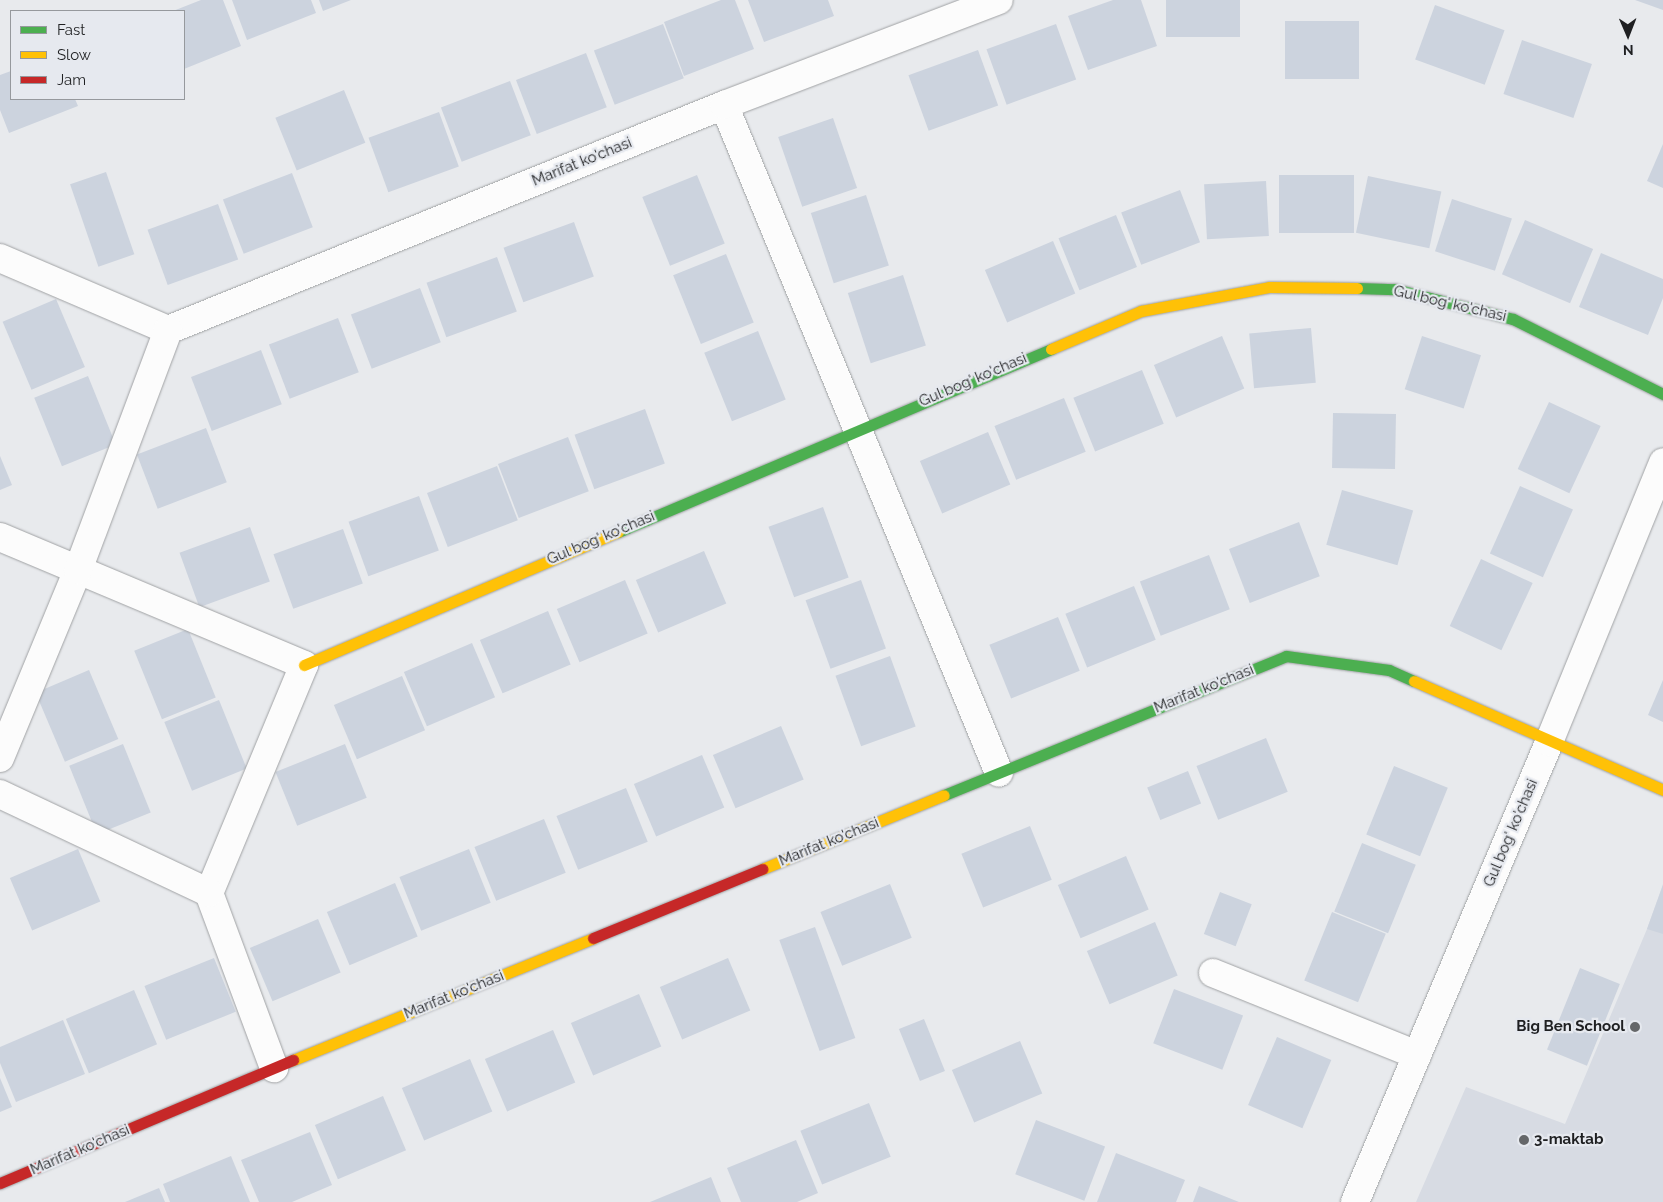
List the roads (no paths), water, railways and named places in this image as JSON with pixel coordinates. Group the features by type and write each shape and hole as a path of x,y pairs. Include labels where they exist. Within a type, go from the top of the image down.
{"street":[{"name":"Marifat ko'chasi","path":"168,330 724,105 999,0"},
{"path":"724,105 999,773"},
{"path":"0,258 168,330 78,570 0,758"},
{"name":"Gul bog' ko'chasi","path":"304,665 857,429 1141,311 1269,287 1395,289 1513,319 1663,394"},
{"name":"Gul bog' ko'chasi","path":"1355,1202 1549,742 1663,462"},
{"path":"0,537 304,665 209,893 274,1068"},
{"name":"Marifat ko'chasi","path":"0,1183 274,1068 1286,656 1389,670 1549,742 1663,790"},
{"path":"0,794 209,893"},
{"path":"1214,973 1416,1055"}],"place":[{"name":"Big Ben School","path":"1635,1027"},
{"name":"3-maktab","path":"1524,1140"}]}
